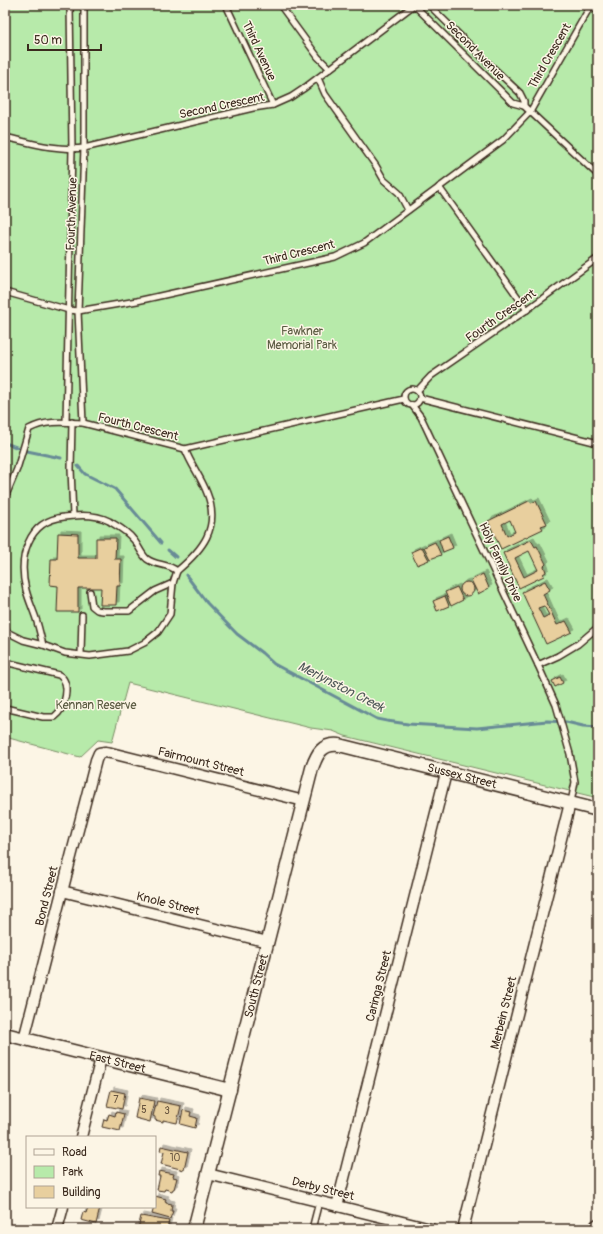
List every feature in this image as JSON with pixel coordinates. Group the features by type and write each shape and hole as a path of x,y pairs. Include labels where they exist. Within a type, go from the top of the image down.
{"street":[{"name":"Sussex Street","path":"326,746 333,744 339,745 598,810"},
{"name":"South Street","path":"194,1229 316,756 326,746"},
{"name":"Fairmount Street","path":"96,760 99,753 111,753 304,801"},
{"name":"Bond Street","path":"24,1039 96,760"},
{"name":"Caringa Street","path":"337,1206 446,773"},
{"name":"Merbein Street","path":"463,1229 570,803"},
{"name":"Knole Street","path":"62,891 268,942"},
{"name":"East Street","path":"5,1034 230,1090"},
{"path":"81,1136 101,1058"},
{"name":"Derby Street","path":"208,1174 431,1229"},
{"path":"57,1229 63,1208"}],"lane":[{"name":"Fourth Avenue","path":"70,5 72,149 68,310 69,422 73,516"},
{"name":"Fourth Avenue","path":"83,424 78,311 84,148 84,5"},
{"name":"Third Avenue","path":"226,5 274,105"},
{"path":"280,5 318,57 330,69"},
{"name":"Second Crescent","path":"5,137 58,148 84,148 253,108 274,105 291,97 318,78 414,5"},
{"name":"Second Avenue","path":"414,5 512,103 524,106 598,175"},
{"name":"Second Avenue","path":"429,5 520,93 524,101 524,106"},
{"path":"590,6 598,11"},
{"name":"Third Crescent","path":"5,292 68,310 78,311 137,301 335,257 364,243 503,140 530,112 590,6"},
{"path":"318,78 325,94 377,166 384,180 401,196 408,210"},
{"path":"439,186 527,310"},
{"name":"Fourth Crescent","path":"418,391 431,376 527,310 598,258"},
{"path":"412,388 418,391 420,398 416,404 412,405 407,403 404,399 404,394 407,390 412,388"},
{"path":"420,398 598,443"},
{"name":"Fourth Crescent","path":"6,494 29,429 36,425 69,422 83,424 185,449 404,399"},
{"name":"Holy Family Drive","path":"412,405 421,417 560,715 575,782 570,803"},
{"path":"5,630 23,640 65,653 97,655 128,651 144,643 158,632 170,614 173,583 177,572 199,551 208,536 211,520 212,512 207,492 190,462 185,449"},
{"path":"43,645 38,624 26,590 24,568 26,550 33,533 46,521 73,516 92,516 109,521 133,538 146,558 159,565 172,567 177,572"},
{"path":"90,592 92,606 97,610 129,612 155,591 173,583"},
{"path":"81,654 82,615"},
{"path":"538,665 558,656 578,644 598,627"},
{"path":"5,662 59,675 63,677 66,686 62,708 54,716 43,717 5,708"},
{"path":"312,1229 319,1202"}],"green space":[{"name":"Fawkner Memorial Park","path":"5,5 598,5 598,798 345,736 333,731 311,728 128,683 112,742 98,740 80,757 5,737"}],"building":[{"path":"529,501 531,503 536,501 547,524 541,526 543,529 501,549 488,521","holes":["510,520 515,532 507,536 502,524"]},
{"path":"58,533 78,534 78,558 96,558 96,538 116,538 115,559 121,559 120,586 117,586 116,605 100,605 101,588 78,588 78,612 57,612 58,586 50,585 51,559 57,559"},
{"path":"448,536 453,548 443,552 439,540"},
{"path":"531,540 535,547 537,546 546,564 544,566 546,572 543,574 544,576 519,588 503,553","holes":["529,551 538,570 524,577 515,558"]},
{"path":"435,542 441,555 430,559 424,547"},
{"path":"422,547 429,560 417,565 411,552"},
{"path":"483,574 489,588 478,594 471,580"},
{"path":"545,581 550,590 543,594 557,625 566,621 572,632 546,644 522,592","holes":["544,606 549,615 543,618 538,608"]},
{"path":"464,582 470,582 474,586 474,592 470,596 464,596 460,592 460,586"},
{"path":"457,587 463,600 451,606 445,592"},
{"path":"445,596 449,606 437,611 433,601"},
{"path":"560,677 563,683 555,687 552,681"},
{"path":"111,1090 125,1093 122,1109 107,1106"},
{"path":"139,1098 154,1101 150,1122 135,1118"},
{"path":"157,1101 181,1106 177,1123 155,1120 155,1117 153,1116"},
{"path":"183,1110 191,1112 190,1116 197,1118 195,1128 180,1124"},
{"path":"116,1112 124,1114 120,1131 102,1127 104,1119 107,1120 109,1114 115,1116"},
{"path":"161,1146 188,1152 184,1170 161,1164 164,1152 160,1151"},
{"path":"159,1171 174,1174 173,1177 177,1178 172,1191 165,1189 164,1191 157,1190 160,1176 158,1176"},
{"path":"156,1196 166,1199 165,1201 167,1203 172,1204 171,1211 173,1211 170,1219 152,1214 154,1208 156,1208"},
{"path":"88,1208 100,1208 96,1224 81,1220 83,1212 86,1213"},
{"path":"141,1216 169,1221 167,1229 138,1229"}],"waterway":[{"name":"Merlynston Creek","path":"5,443 27,451 61,458"},
{"name":"Merlynston Creek","path":"78,466 85,474 115,489 161,543"},
{"name":"Merlynston Creek","path":"168,550 176,557"},
{"name":"Merlynston Creek","path":"186,575 207,603 237,634 274,664 377,719 408,724 477,728 547,721 566,722 583,726 598,727"}],"park label":[{"name":"Kennan Reserve","path":"96,705"}]}
